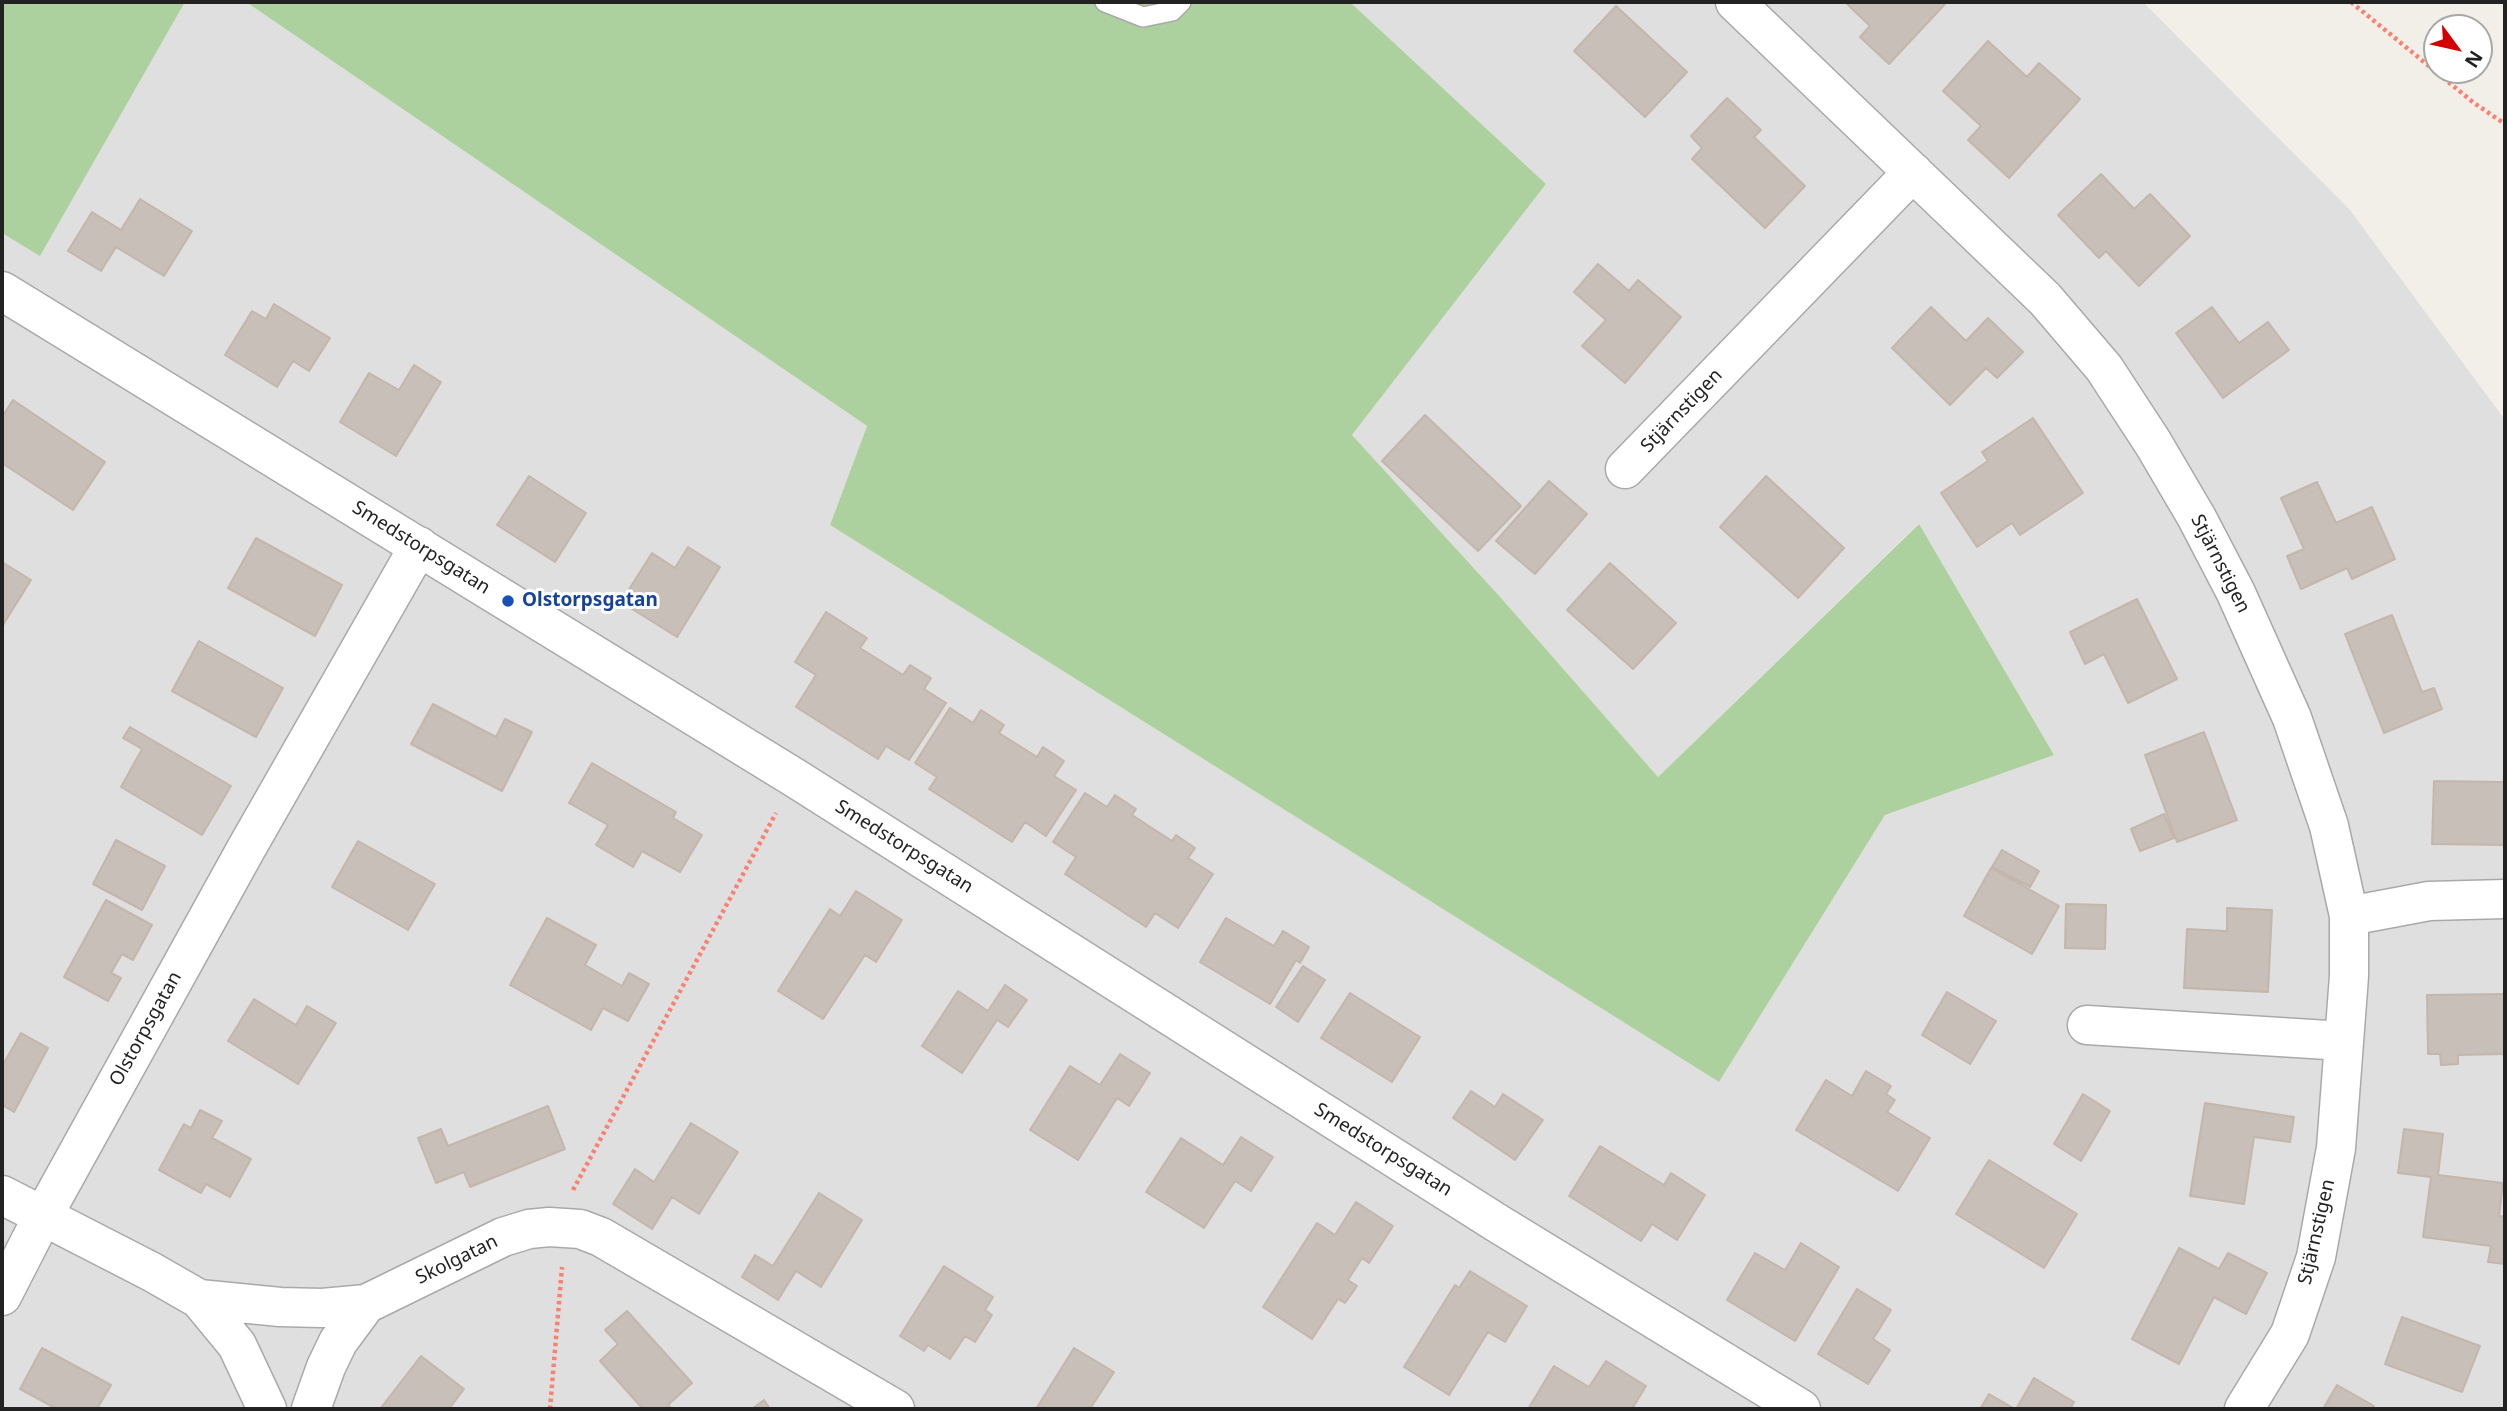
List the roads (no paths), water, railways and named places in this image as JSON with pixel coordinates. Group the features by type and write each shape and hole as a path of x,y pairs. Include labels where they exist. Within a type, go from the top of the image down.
{"street":[{"name":"Stjärnstigen","path":"1735,2 2045,299 2104,369 2153,443 2197,518 2236,593 2292,718 2329,827 2348,916 2349,976 2336,1148 2316,1257 2290,1334 2244,1409"},
{"name":"Stjärnstigen","path":"1625,469 1913,172"},
{"name":"Smedstorpsgatan","path":"2,291 794,778 1497,1223 1801,1409"},
{"name":"Olstorpsgatan","path":"2,1296 43,1216 246,849 419,547"},
{"path":"2348,916 2429,901 2505,899"},
{"path":"2087,1025 2344,1041"},
{"name":"Skolgatan","path":"2,1195 199,1299 308,1308 366,1304 503,1237 528,1228 580,1229 601,1237 895,1409"},
{"path":"199,1299 237,1345 267,1409"},
{"path":"311,1409 338,1342 366,1304"}],"lane":[{"path":"1105,2 1143,17 1172,11 1181,2"}],"place":[{"name":"Olstorpsgatan","path":"508,601"}]}
